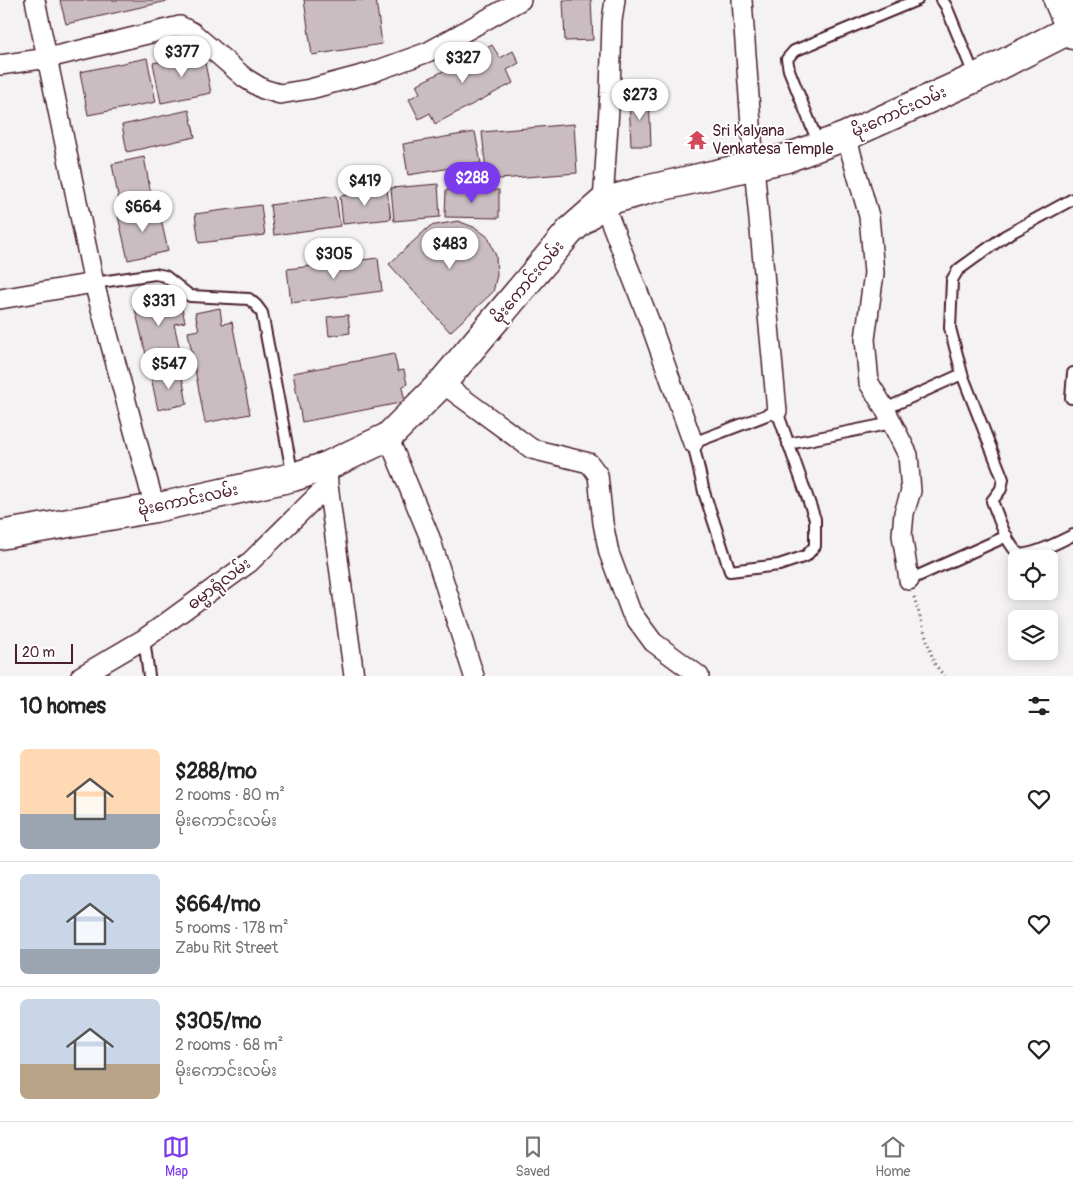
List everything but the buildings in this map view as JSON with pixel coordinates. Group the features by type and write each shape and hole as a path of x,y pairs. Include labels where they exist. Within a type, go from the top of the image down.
{"main road":[{"name":"မိုးကောင်းလမ်း","path":"0,535 155,508 293,477 327,476 388,437 442,383 570,231 603,202 650,189 787,158 846,136 975,78 1068,20"}],"street":[{"path":"35,0 94,283 155,508"},
{"path":"0,65 48,58 180,26 192,32 245,78 263,89 280,94 310,89 370,73 428,52 521,0"},
{"path":"615,0 612,21 603,202 652,328 693,443"},
{"path":"742,0 754,166 777,411"},
{"path":"846,136 869,216 874,273 865,339 869,383 908,455 911,491 904,513 902,535 909,580"},
{"path":"0,299 94,283"},
{"path":"442,383 532,449 589,463 598,475 603,523 609,553 631,612 653,642 699,676"},
{"path":"388,437 430,538 474,676"},
{"path":"327,476 354,676"},
{"name":"ဓမ္မာရုံလမ်း","path":"81,676 144,639 250,562 327,476"}],"lane":[{"path":"819,146 789,70 787,59 794,51 918,0"},
{"path":"942,0 975,78"},
{"path":"1073,198 1005,236 958,270 952,280 950,328 962,374 1003,479 1001,489 992,501 1016,552 1020,555 1028,554 1073,535"},
{"path":"94,283 155,274 164,276 190,296 249,299 256,305 262,313 293,477"},
{"path":"1071,398 1073,373"},
{"path":"788,444 888,416 962,374"},
{"path":"777,411 814,519 815,546 806,556 780,564 730,571 704,492 693,443 777,411"},
{"path":"909,580 1007,536"},
{"path":"144,639 149,676"}],"path":[{"path":"909,580 934,663 944,676"}],"place":[{"name":"Sri Kalyana Venkatesa Temple","path":"697,140"}]}
